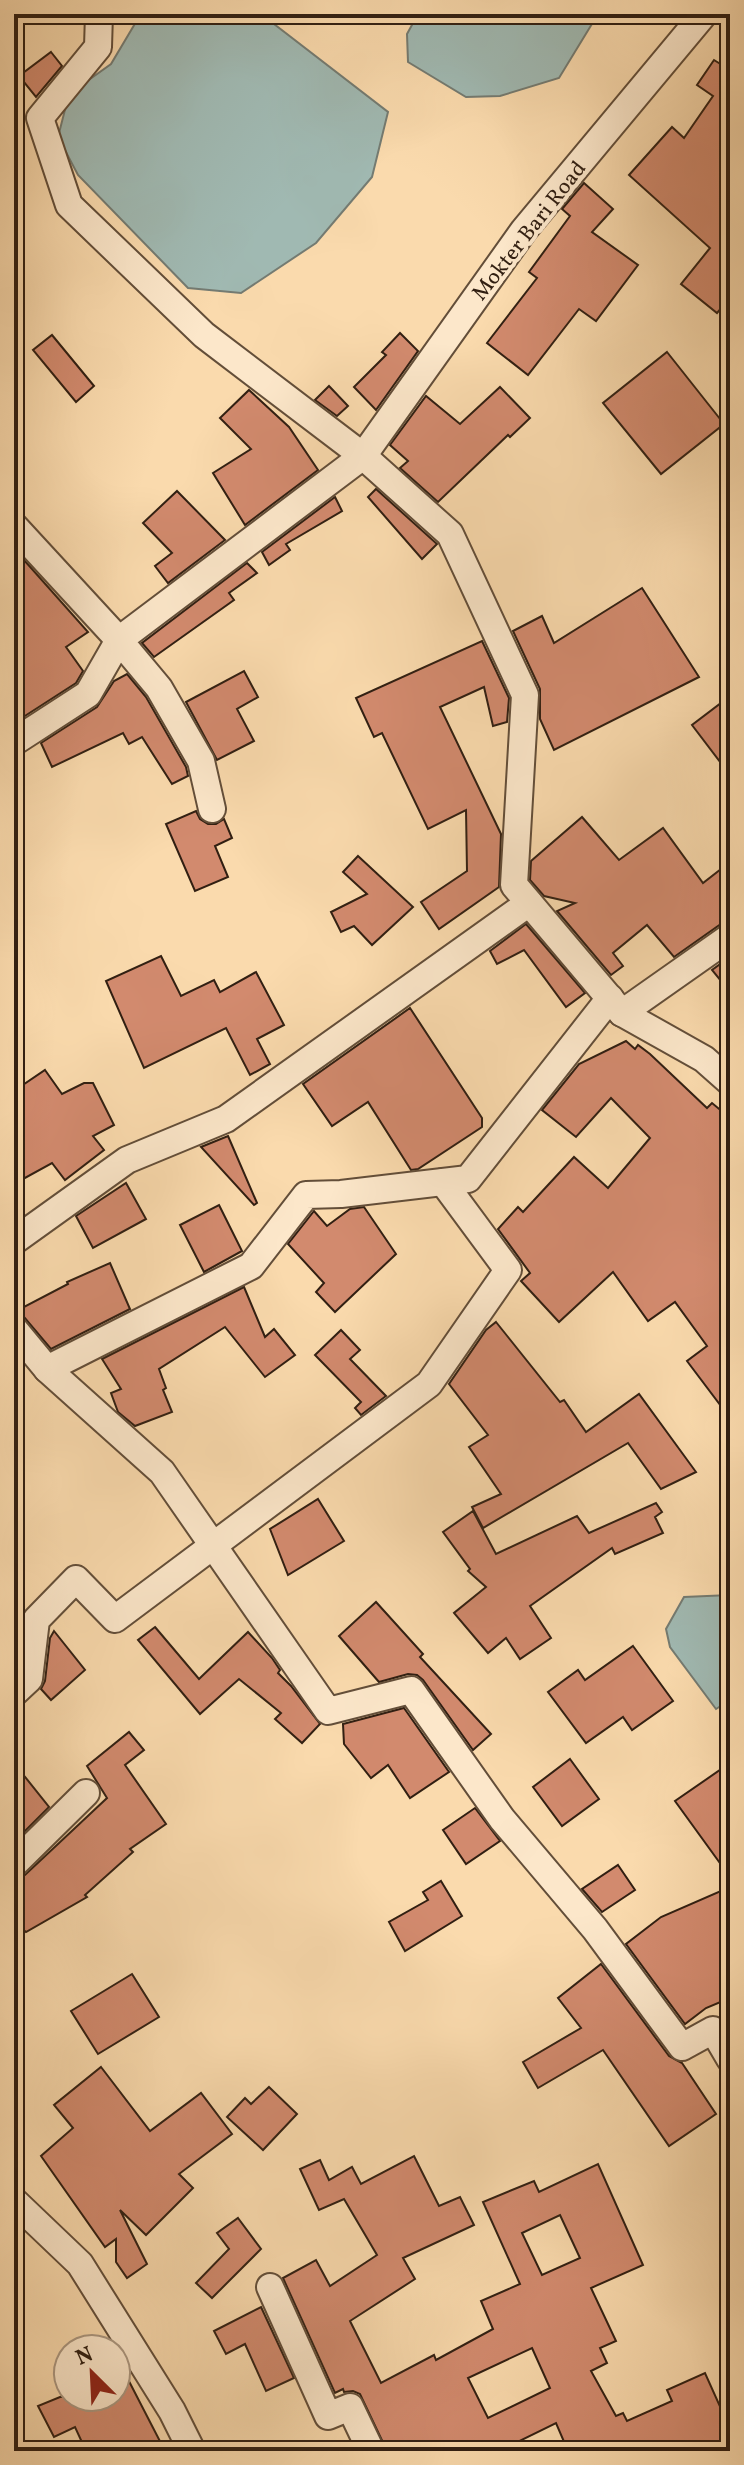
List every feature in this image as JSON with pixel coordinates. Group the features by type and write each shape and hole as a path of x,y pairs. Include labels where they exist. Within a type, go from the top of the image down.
{"street":[{"path":"99,14 98,47 40,118 69,205 204,335 363,456 450,534 525,695 514,885 616,1006 704,1059 730,1082"},
{"name":"Mokter Bari Road","path":"119,640 363,456 524,230 704,14"},
{"path":"14,526 159,688 201,761 212,809"},
{"path":"14,742 88,694 119,640"},
{"path":"14,1241 127,1160 226,1119 529,903"},
{"path":"47,1369 251,1266 306,1195 341,1194 468,1179 616,1006 730,937"},
{"path":"14,1693 29,1679 36,1620 76,1579 115,1619 429,1384 508,1270 443,1182"},
{"path":"14,1329 47,1369 162,1472 328,1711 411,1690 502,1819 595,1929 682,2047 713,2030 730,2059"},
{"path":"14,1864 86,1793"},
{"path":"14,2201 80,2264 172,2411 192,2451"},
{"path":"270,2287 328,2416 350,2407 371,2451"}],"water":[{"path":"147,14 261,14 388,112 372,177 316,243 241,293 188,288 78,175 58,137 69,94 111,64 136,22"},
{"path":"418,14 598,14 559,78 500,96 466,97 408,62 407,34"},
{"path":"730,1595 730,1656 722,1661 730,1675 730,1700 716,1709 670,1647 666,1629 684,1597"}],"building":[{"path":"51,52 62,66 36,97 19,76"},
{"path":"714,60 730,70 730,298 717,313 681,284 710,248 629,175 672,127 684,138 713,96 697,85"},
{"path":"584,183 613,209 592,232 638,265 596,321 579,309 528,375 487,343 537,278 529,272 570,216 562,209"},
{"path":"400,333 418,351 376,410 354,387 386,355 382,352"},
{"path":"52,335 94,386 76,402 33,350"},
{"path":"667,352 724,424 661,474 603,403"},
{"path":"329,386 348,406 337,416 315,400"},
{"path":"500,387 530,418 438,502 400,468 408,461 390,445 426,396 460,424"},
{"path":"249,390 289,427 318,470 245,525 213,473 251,449 220,418"},
{"path":"376,489 437,544 422,559 368,497"},
{"path":"177,491 225,540 168,583 155,566 172,553 143,523"},
{"path":"335,497 342,511 286,544 290,550 269,565 262,552"},
{"path":"24,560 88,632 66,647 83,671 76,683 14,723 14,567"},
{"path":"247,563 257,573 229,593 234,600 154,657 142,643"},
{"path":"642,588 699,677 554,750 540,719 540,689 513,631 542,616 554,643"},
{"path":"482,641 509,698 507,722 493,726 484,687 440,707 501,834 499,887 439,929 421,902 467,871 466,810 428,829 382,733 374,737 356,698"},
{"path":"244,671 258,697 237,709 254,741 217,760 186,702"},
{"path":"127,674 146,697 186,767 188,776 172,784 142,737 129,744 123,733 52,767 41,743 97,707 114,681"},
{"path":"721,703 730,715 730,775 692,725"},
{"path":"196,811 200,819 208,824 224,819 232,838 215,846 228,877 195,891 166,824"},
{"path":"582,817 619,860 663,828 703,883 730,862 730,921 674,957 647,925 613,953 623,966 611,975 557,911 575,903 544,896 530,880 531,861"},
{"path":"358,856 413,907 372,945 354,926 341,932 331,912 367,894 343,872"},
{"path":"526,924 585,993 566,1007 524,950 497,964 490,951"},
{"path":"161,956 181,996 214,980 220,992 256,972 284,1025 257,1039 270,1064 250,1075 226,1028 144,1068 106,981"},
{"path":"730,957 730,992 712,970"},
{"path":"410,1008 482,1118 482,1127 418,1169 411,1170 368,1102 332,1126 303,1084"},
{"path":"626,1041 635,1049 638,1045 650,1054 707,1108 712,1103 730,1118 730,1418 687,1361 707,1346 675,1302 648,1321 613,1272 559,1322 521,1281 530,1273 498,1229 518,1207 523,1212 574,1157 608,1188 650,1138 611,1098 576,1137 542,1110 579,1064"},
{"path":"45,1070 62,1094 84,1083 93,1083 114,1125 93,1136 104,1150 65,1180 52,1163 14,1184 14,1091"},
{"path":"228,1136 257,1203 254,1205 201,1147"},
{"path":"126,1183 146,1219 93,1248 76,1216"},
{"path":"219,1205 242,1251 204,1272 180,1225"},
{"path":"364,1207 396,1254 335,1312 316,1292 324,1283 288,1244 314,1211 327,1226 350,1209"},
{"path":"110,1263 130,1309 51,1349 18,1310 67,1282"},
{"path":"244,1287 265,1337 274,1329 295,1355 265,1377 225,1327 159,1369 172,1412 135,1426 118,1412 111,1393 121,1389 102,1359"},
{"path":"496,1322 560,1402 564,1400 586,1432 639,1394 696,1472 661,1489 628,1443 483,1528 472,1507 501,1494 469,1447 488,1435 449,1384 486,1330"},
{"path":"341,1330 360,1350 350,1359 386,1396 361,1415 355,1408 361,1402 315,1355"},
{"path":"318,1499 344,1541 288,1575 270,1529"},
{"path":"656,1503 662,1512 655,1517 663,1533 615,1554 612,1548 530,1606 551,1638 520,1659 506,1638 488,1653 454,1613 486,1587 468,1571 470,1569 443,1532 473,1511 496,1554 577,1516 589,1533"},
{"path":"376,1602 423,1654 420,1657 491,1734 473,1750 423,1680 417,1675 408,1674 379,1682 339,1636"},
{"path":"155,1627 199,1679 248,1632 272,1658 280,1670 278,1673 320,1724 302,1743 275,1719 281,1713 239,1679 200,1714 138,1640"},
{"path":"54,1631 85,1670 51,1700 41,1689"},
{"path":"633,1646 673,1701 632,1730 623,1717 586,1743 548,1692 578,1670 585,1680"},
{"path":"404,1708 449,1772 410,1798 388,1765 371,1778 344,1744 343,1724"},
{"path":"129,1732 144,1750 125,1765 166,1824 130,1849 133,1852 85,1895 87,1897 26,1932 14,1922 14,1880 25,1875 107,1798 87,1766"},
{"path":"570,1759 599,1799 562,1826 533,1787"},
{"path":"14,1763 49,1807 14,1842"},
{"path":"730,1763 730,1877 675,1801"},
{"path":"475,1808 500,1841 466,1864 443,1830"},
{"path":"618,1865 635,1890 602,1912 582,1889"},
{"path":"441,1881 462,1916 405,1951 389,1922 428,1900 423,1892"},
{"path":"730,1887 730,1998 706,2008 685,2024 626,1944 661,1917"},
{"path":"601,1964 669,2056 682,2063 716,2114 669,2146 603,2050 538,2088 523,2062 581,2028 558,1998"},
{"path":"132,1974 159,2017 98,2054 71,2011"},
{"path":"101,2067 150,2131 201,2093 232,2134 179,2174 193,2188 146,2235 120,2210 147,2264 127,2278 116,2262 116,2239 105,2247 41,2156 73,2128 54,2105"},
{"path":"269,2087 297,2114 263,2150 227,2117 245,2098 251,2104"},
{"path":"414,2156 439,2206 460,2197 474,2225 403,2258 415,2279 350,2321 381,2383 434,2355 436,2360 493,2329 481,2301 520,2284 483,2202 534,2181 539,2192 598,2164 643,2265 591,2288 616,2341 600,2348 607,2363 591,2371 616,2416 623,2413 627,2421 672,2401 667,2390 705,2373 722,2411 730,2407 730,2451 568,2451 556,2423 499,2451 387,2451 360,2394 344,2392 343,2389 335,2393 283,2278 316,2260 330,2286 377,2255 344,2199 319,2210 300,2169 320,2160 329,2180 352,2167 361,2184","holes":["560,2215 580,2258 542,2275 522,2233","532,2348 550,2388 488,2418 468,2378"]},
{"path":"238,2218 261,2249 212,2298 196,2283 229,2249 217,2233"},
{"path":"261,2307 294,2378 266,2391 245,2344 226,2354 214,2331"},
{"path":"132,2387 165,2451 86,2451 75,2427 54,2437 38,2406 52,2400 52,2413 132,2413"}]}
